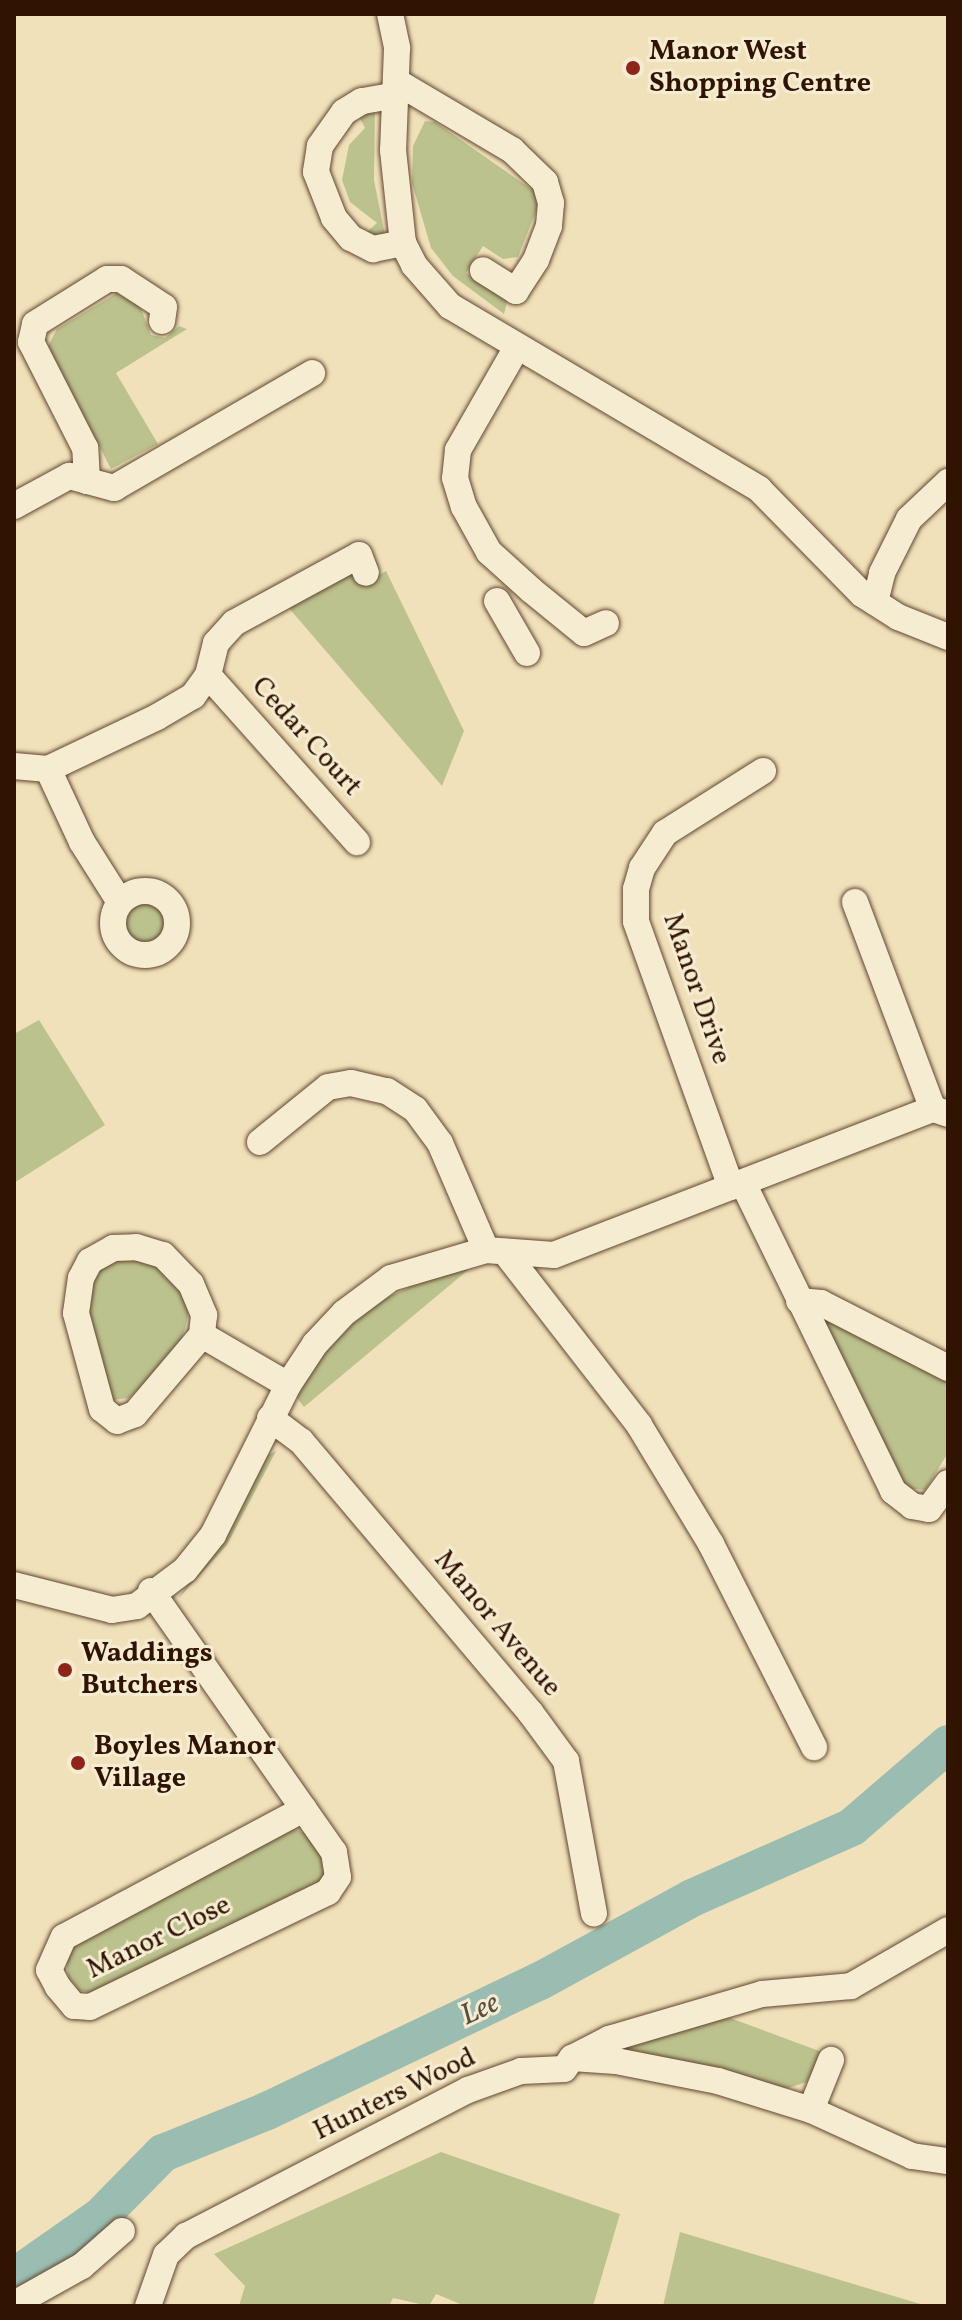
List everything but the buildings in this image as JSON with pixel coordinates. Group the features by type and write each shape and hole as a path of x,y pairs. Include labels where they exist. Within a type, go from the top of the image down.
{"street":[{"path":"390,14 397,89 393,150 403,243 414,265 450,306 759,489 875,602 948,637"},
{"path":"403,243 373,249 351,238 320,192 316,172 320,146 344,112 362,101 397,89 512,150 545,182 551,203 549,226 536,260 516,291 483,270"},
{"path":"87,481 85,448 31,342 35,324 107,279 121,279 164,307 162,321"},
{"path":"517,347 458,450 455,478 464,507 489,552 584,633 606,623"},
{"path":"14,506 69,476 114,488 312,373"},
{"path":"875,602 882,573 909,519 948,482"},
{"path":"14,766 48,769 181,703 208,675 216,643 234,623 359,555 366,573"},
{"path":"527,653 501,609 534,592"},
{"name":"Cedar Court","path":"208,675 357,842"},
{"path":"48,769 82,842 120,902"},
{"name":"Manor Drive","path":"763,771 665,833 636,889 636,921 737,1185 799,1301 893,1491 912,1506 929,1509 948,1483"},
{"path":"14,1585 112,1610 137,1606 151,1591 185,1570 213,1535 288,1385 344,1313 391,1278 496,1251 554,1255 941,1112 855,902"},
{"path":"260,1142 328,1087 351,1083 387,1091 415,1109 440,1143 496,1251 639,1425 711,1544 814,1747"},
{"path":"136,1247 163,1255 191,1284 204,1315 202,1335 135,1414 117,1421 102,1409 76,1313 81,1278 90,1261 113,1248 136,1247"},
{"path":"799,1301 821,1303 948,1368"},
{"path":"202,1335 288,1385"},
{"name":"Manor Avenue","path":"270,1418 301,1441 530,1712 566,1761 594,1913"},
{"name":"Manor Close","path":"151,1591 304,1809 334,1852 338,1877 328,1892 90,2007 74,2006 58,1987 49,1970 64,1937 304,1809"},
{"path":"572,2058 609,2039 762,1994 851,1986 948,1930"},
{"name":"Hunters Wood","path":"148,2306 166,2255 186,2236 468,2090 521,2071 564,2069 572,2058 616,2061 718,2081 811,2110 912,2156 948,2161"},
{"path":"811,2110 831,2060"},
{"path":"14,2304 82,2266 122,2231"}],"green space":[{"path":"375,108 374,180 386,240 367,232 377,223 350,202 342,180 349,145 365,128 359,116"},
{"path":"425,121 435,122 534,191 538,206 518,257 503,259 483,246 466,273 507,302 504,314 453,276 431,248 412,183 413,146"},
{"path":"117,293 140,306 151,335 165,338 179,326 187,329 116,373 158,444 111,469 48,346 57,329"},
{"path":"386,571 464,731 442,786 288,607 354,572 363,584"},
{"path":"145,903 160,909 166,924 160,939 145,945 130,939 124,924 130,909"},
{"path":"39,1020 105,1125 14,1183 14,1034"},
{"path":"145,1256 161,1263 183,1293 189,1310 185,1329 176,1352 129,1398 112,1400 83,1302 93,1275 111,1259"},
{"path":"455,1266 468,1270 304,1407 294,1394 336,1334 382,1300"},
{"path":"827,1317 948,1377 948,1453 925,1490 907,1488 824,1335 821,1319"},
{"path":"276,1451 227,1545 178,1599 266,1456"},
{"path":"294,1829 307,1834 328,1865 324,1882 97,1994 79,1990 68,1976 67,1962 75,1944 278,1831"},
{"path":"714,2012 822,2052 807,2082 782,2090 604,2045"},
{"path":"441,2152 620,2214 593,2306 465,2306 436,2294 429,2306 393,2298 389,2306 239,2306 245,2286 214,2254"},
{"path":"680,2232 927,2306 663,2306"}],"waterway":[{"name":"Lee","path":"14,2277 100,2217 163,2153 267,2111 540,1981 692,1898 852,1827 948,1744"}],"place":[{"name":"Manor West Shopping Centre","path":"633,68"},
{"name":"Waddings Butchers","path":"65,1670"},
{"name":"Boyles Manor Village","path":"78,1763"}]}
